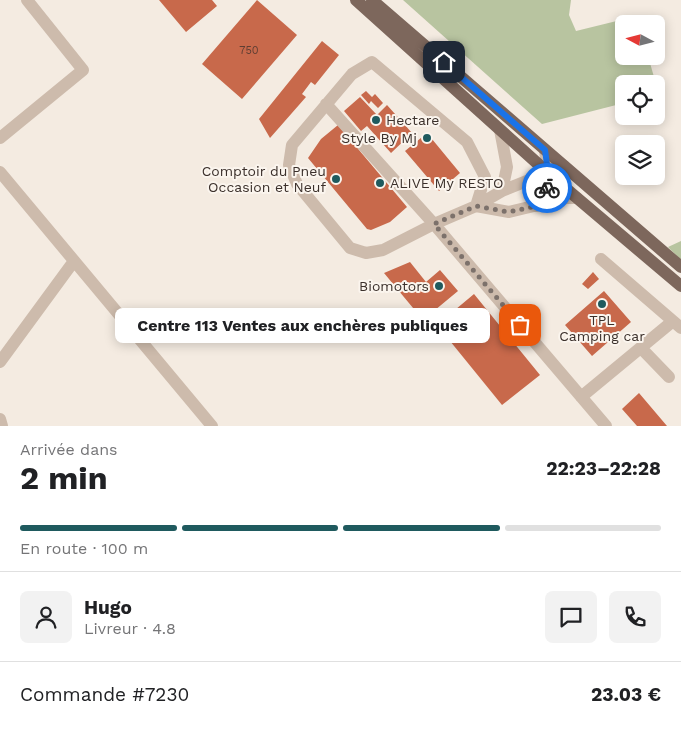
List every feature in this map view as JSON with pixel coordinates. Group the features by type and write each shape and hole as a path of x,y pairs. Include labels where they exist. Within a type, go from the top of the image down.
{"main road":[{"path":"356,0 577,198 681,286"},
{"path":"372,0 681,267"}],"street":[{"path":"0,138 83,70 27,0"},
{"path":"476,206 485,176 467,142 372,62 352,74 292,145 289,165 297,184 350,248 366,253 383,250 434,224 476,206 502,191 564,166"},
{"path":"326,104 434,224 606,426"},
{"path":"500,130 507,168 502,191"},
{"path":"536,206 547,191 548,171 545,150"},
{"path":"0,172 212,426"},
{"path":"476,206 509,212 567,198 577,198"},
{"path":"581,397 641,348 677,325 600,259"},
{"path":"0,362 74,261"},
{"path":"641,348 669,377"},
{"path":"0,419 2,426"}],"green space":[{"path":"403,0 571,0 569,15 576,31 615,21 615,65 651,65 653,75 615,75 615,105 542,124"},
{"path":"681,241 681,260 668,247"}],"building":[{"path":"159,0 212,0 217,6 186,32"},
{"path":"257,0 297,35 242,99 202,64"},
{"path":"322,41 339,55 315,85 311,82 302,94 306,97 270,138 259,119"},
{"path":"366,91 372,97 375,94 383,103 378,108 371,101 369,104 361,95"},
{"name":"Hectare","path":"360,97 377,115 387,105 412,133 391,153 367,126 361,131 344,111"},
{"path":"338,125 407,207 390,222 371,230 367,229 308,158 321,139"},
{"path":"427,133 460,173 439,191 405,151"},
{"path":"410,262 426,282 440,270 458,291 423,320 384,273"},
{"path":"593,272 599,279 588,289 582,284"},
{"path":"604,291 631,322 592,356 565,325"},
{"path":"474,294 540,375 502,405 437,325"},
{"path":"639,393 667,426 637,426 622,409"}],"way so far":[{"path":"520,325 434,224 476,206 509,212 536,206 547,191 547,188"}],"place":[{"name":"Hectare","path":"376,120"},
{"name":"Style By Mj","path":"427,138"},
{"name":"Comptoir du Pneu Occasion et Neuf","path":"336,179"},
{"name":"ALIVE My RESTO","path":"380,183"},
{"name":"Biomotors","path":"439,286"},
{"name":"TPL Camping car","path":"602,304"},
{"name":"Centre 113 Ventes aux enchères publiques","path":"520,325"}],"route":[{"path":"444,62 545,150 549,179 547,188"}]}
